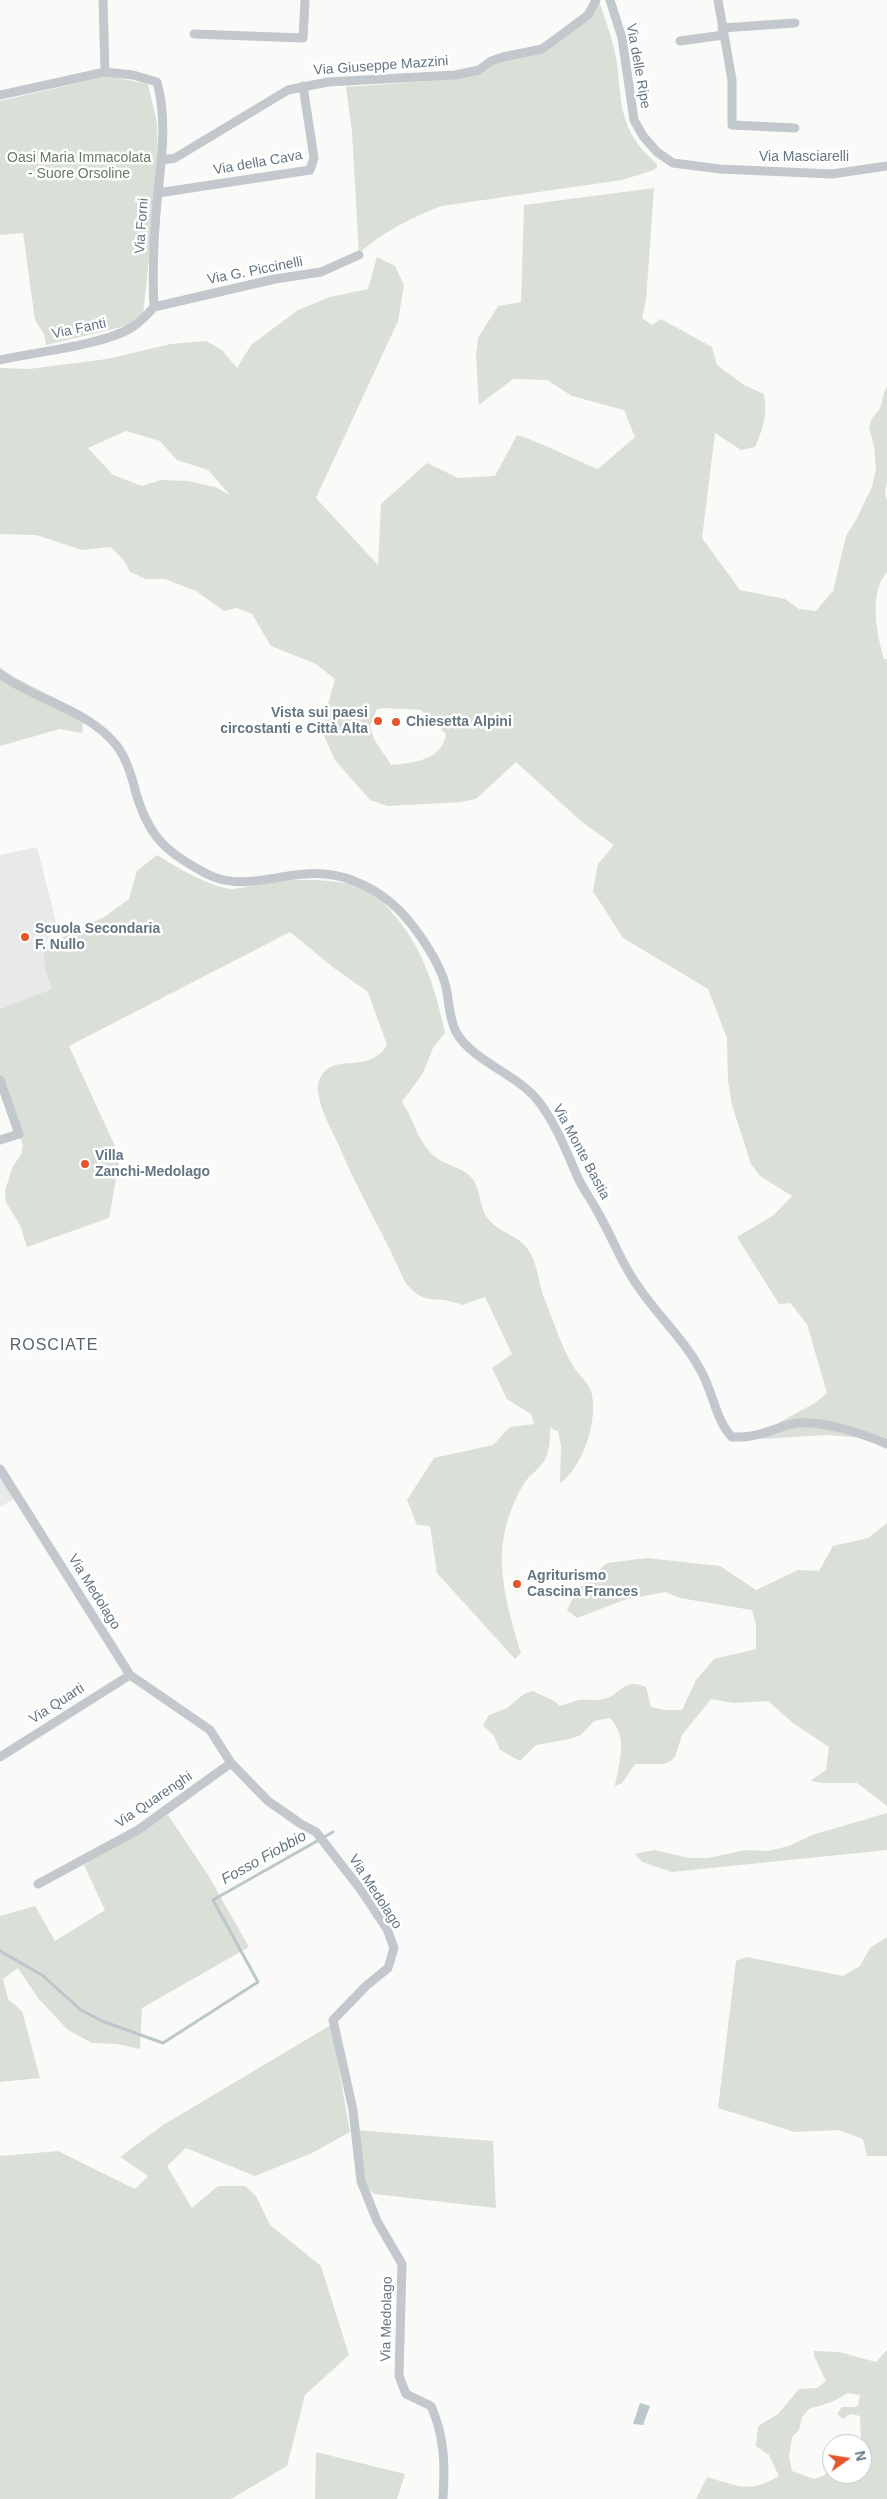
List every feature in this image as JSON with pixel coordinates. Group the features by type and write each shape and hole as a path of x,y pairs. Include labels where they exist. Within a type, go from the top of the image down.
{"street":[{"path":"0,95 105,72 103,0"},
{"path":"194,34 303,38 305,0"},
{"name":"Via Giuseppe Mazzini","path":"163,160 176,158 275,96 303,86 352,80 440,77 479,70 491,61 542,49 588,15 596,0"},
{"name":"Via delle Ripe","path":"610,0 622,38 634,120 643,136 657,152 673,163 720,169"},
{"path":"718,0 732,80 732,125 794,128"},
{"path":"680,41 723,32 795,23"},
{"name":"Via Forni","path":"105,72 133,75 157,82 161,94 163,160 158,193 152,276 154,307"},
{"name":"Via della Cava","path":"158,193 310,170 314,158 303,86"},
{"name":"Via Masciarelli","path":"720,169 832,174 887,166"},
{"name":"Via G. Piccinelli","path":"154,307 275,279 321,272 358,255"},
{"name":"Via Fanti","path":"0,360 112,336 131,328 144,319 154,307"},
{"name":"Via Monte Bastia","path":"0,674 99,727 118,747 130,772 141,810 154,837 172,854 213,877 229,881 256,882 304,874 328,874 347,878 362,883 399,910 432,954 445,985 455,1030 467,1046 520,1084 538,1101 559,1136 581,1183 629,1273 648,1302 681,1338 713,1393 723,1428 732,1437 752,1438 794,1424 808,1422 836,1427 887,1444"},
{"path":"0,1140 20,1134 1,1082"},
{"name":"Via Medolago","path":"0,1469 130,1675 210,1730 231,1764 268,1801 316,1832 361,1890 386,1929 394,1948 388,1968 366,1986 333,2020 353,2110 361,2181 377,2221 402,2264 399,2376 406,2394 432,2406 439,2424 443,2442 443,2499"},
{"name":"Via Quarti","path":"0,1757 130,1675"},
{"name":"Via Quarenghi","path":"38,1884 138,1830 231,1764"}],"shaded area":[{"name":"Scuola Secondaria F. Nullo","path":"37,847 57,926 43,947 45,970 53,989 0,1009 0,855"},
{"path":"0,1469 18,1497 0,1507"},
{"path":"640,2403 650,2406 643,2425 633,2424"}],"green space":[{"path":"599,1 614,48 625,119 636,141 657,164 657,167 654,170 622,180 442,206 398,226 378,238 359,253 352,132 346,87 455,79 503,59 539,52"},
{"name":"Oasi Maria Immacolata - Suore Orsoline","path":"108,76 148,84 157,123 158,172 143,315 130,325 46,345 44,334 35,320 23,233 0,235 0,101"},
{"path":"654,188 646,300 642,318 652,325 661,319 712,347 717,365 744,385 764,394 764,421 755,447 741,450 715,433 702,538 740,590 785,599 799,609 816,611 833,591 846,536 872,487 876,469 874,446 869,427 872,418 881,406 887,386 887,481 885,493 887,501 887,572 881,581 878,591 876,614 881,649 884,659 887,659 887,1440 826,1435 760,1439 763,1431 815,1403 827,1393 807,1324 790,1303 779,1304 737,1237 774,1215 792,1196 760,1176 751,1164 732,1105 728,1081 727,1038 708,989 623,938 593,891 598,864 614,845 582,822 516,762 476,799 461,802 388,806 370,800 335,760 314,714 325,715 335,679 316,664 271,646 252,614 237,608 224,611 196,591 165,579 146,579 130,572 125,562 111,547 82,550 36,535 0,534 0,368 29,369 107,359 171,344 206,341 222,350 237,368 251,345 298,310 330,297 368,289 377,257 395,266 404,285 398,321 316,498 378,565 381,504 427,463 458,478 495,476 517,435 598,469 635,437 624,410 572,396 547,380 513,379 479,405 476,356 478,338 498,306 521,302 524,205","holes":["126,431 160,441 177,460 208,470 230,495 215,487 188,481 161,480 142,486 113,475 88,448","377,709 421,710 446,734 444,743 439,750 426,758 391,765 374,739 370,725"]},
{"path":"0,667 12,676 84,713 82,733 60,729 0,746"},
{"path":"157,855 201,879 229,889 289,880 333,881 364,888 374,893 401,923 426,967 437,999 445,1033 433,1048 423,1073 402,1102 421,1140 431,1153 438,1159 464,1171 471,1177 477,1188 486,1216 498,1228 522,1243 530,1253 536,1266 542,1293 561,1342 573,1366 590,1388 593,1402 591,1428 576,1466 560,1483 561,1446 558,1431 550,1428 546,1457 542,1465 524,1483 512,1508 505,1529 502,1569 509,1609 521,1653 515,1659 437,1573 430,1526 417,1525 407,1500 434,1458 493,1445 510,1427 534,1424 531,1414 507,1399 492,1368 512,1354 485,1297 462,1305 423,1297 411,1289 404,1280 354,1180 322,1110 318,1086 320,1078 328,1069 335,1065 371,1059 380,1054 387,1045 368,992 334,968 290,932 69,1046 120,1157 109,1218 27,1247 20,1225 6,1202 5,1191 13,1166 21,1155 23,1146 0,1080 0,1009 52,989 45,970 43,947 104,917 129,899 137,871"},
{"path":"887,1523 887,1806 857,1783 810,1781 826,1770 829,1747 793,1723 768,1701 734,1703 711,1699 682,1735 675,1757 671,1761 664,1764 635,1764 622,1783 615,1786 621,1742 616,1726 610,1718 594,1721 581,1735 570,1739 536,1745 520,1761 500,1750 494,1736 483,1725 489,1715 507,1708 524,1694 533,1691 560,1706 579,1700 603,1699 627,1685 638,1684 646,1687 651,1707 665,1710 682,1710 696,1680 714,1659 756,1649 756,1625 752,1610 680,1598 665,1592 624,1600 577,1618 567,1610 577,1590 607,1563 647,1558 720,1566 756,1590 798,1570 819,1571 833,1546 868,1538"},
{"path":"887,1813 887,1850 672,1872 642,1862 635,1854 654,1850 689,1858 708,1858 746,1850 768,1851 789,1846 812,1835"},
{"path":"168,1815 208,1875 249,1947 142,2008 140,2049 117,2044 92,2043 68,2030 38,1998 18,1968 3,1979 8,1999 22,2011 40,2078 0,2082 0,1916 35,1906 55,1941 105,1910 84,1865"},
{"path":"887,1937 887,2156 867,2156 863,2139 838,2130 795,2132 718,2108 736,1961 747,1957 843,1976 860,1966 870,1948"},
{"path":"331,2025 350,2132 312,2153 255,2176 186,2148 167,2166 192,2208 218,2186 245,2186 256,2196 270,2225 321,2266 349,2355 305,2395 287,2466 231,2499 0,2499 0,2156 58,2151 135,2189 148,2176 120,2157 163,2125"},
{"path":"355,2130 493,2141 496,2208 374,2194 361,2181"},
{"path":"887,2350 887,2499 696,2499 707,2477 743,2487 751,2487 768,2482 779,2476 769,2455 756,2446 758,2426 778,2414 799,2389 817,2388 826,2381 814,2356 814,2351 839,2352 876,2362"},
{"path":"316,2452 405,2474 397,2499 315,2499"}],"waterway":[{"name":"Fosso Fiobbio","path":"0,1951 42,1975 81,2010 102,2021 163,2043 258,1982 213,1900 333,1832"}],"place":[{"name":"Vista sui paesi circostanti e Città Alta","path":"378,721"},
{"name":"Chiesetta Alpini","path":"396,722"},
{"name":"Scuola Secondaria F. Nullo","path":"25,937"},
{"name":"Villa Zanchi-Medolago","path":"85,1164"},
{"name":"Agriturismo Cascina Frances","path":"517,1584"}],"district":[{"name":"ROSCIATE","path":"54,1346"}]}
